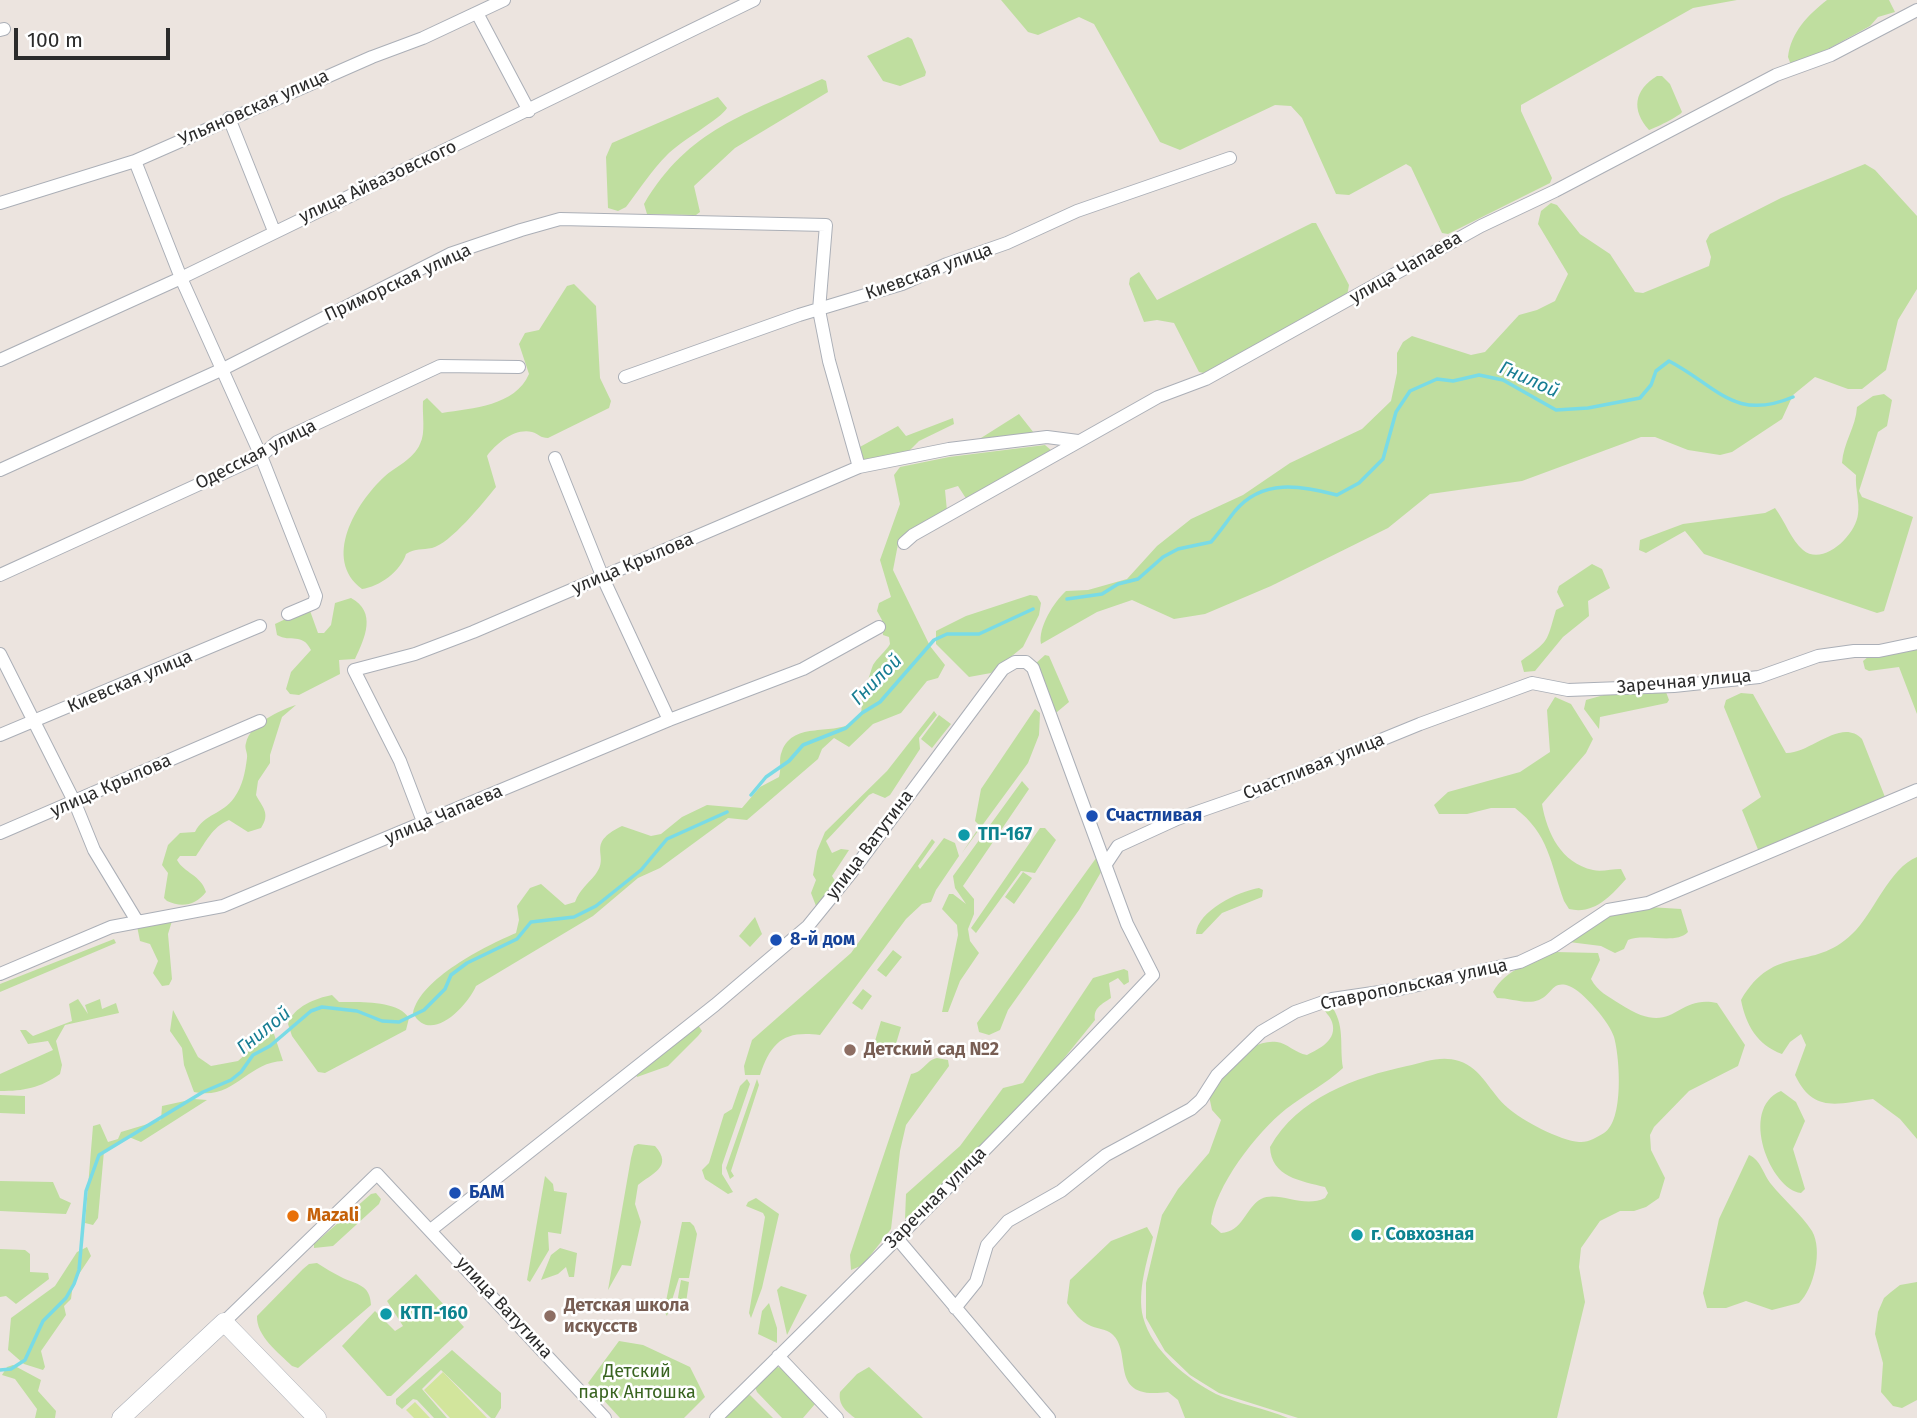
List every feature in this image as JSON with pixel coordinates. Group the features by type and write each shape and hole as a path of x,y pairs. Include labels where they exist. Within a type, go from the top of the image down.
{"main road":[{"path":"121,1418 224,1322 317,1418"}],"street":[{"name":"Ульяновская улица","path":"0,203 135,161 504,0"},
{"name":"улица Айвазовского","path":"0,360 181,278 754,0"},
{"name":"улица Чапаева","path":"904,543 1158,397 1206,379 1481,226 1555,191 1776,75 1831,55 1917,10"},
{"path":"477,13 528,111"},
{"path":"229,118 274,232"},
{"name":"Киевская улица","path":"625,377 902,284 947,264 1025,236 1077,211 1230,158"},
{"path":"135,161 181,278 261,456 316,599 288,614"},
{"name":"Приморская улица","path":"0,470 223,369 450,254 560,219 825,225 819,310"},
{"path":"819,310 828,361 859,467"},
{"name":"Одесская улица","path":"0,575 261,456 277,442 439,366 519,367"},
{"name":"улица Крылова","path":"424,824 400,761 354,670 427,649 603,578 859,467 949,449 1047,437 1078,441"},
{"path":"555,458 603,578 669,720"},
{"name":"Киевская улица","path":"0,735 260,626"},
{"name":"улица Чапаева","path":"0,974 111,927 223,906 669,720 803,669 878,626"},
{"name":"Заречная улица","path":"1532,683 1568,690 1674,686 1759,677 1818,656 1854,651 1880,652 1917,643"},
{"path":"0,654 75,803 99,859 136,921"},
{"name":"улица Ватутина","path":"432,1229 715,1005 808,926 1009,664 1026,662 1033,668 1128,924 1153,975"},
{"name":"Счастливая улица","path":"1106,864 1118,846 1152,830 1532,683"},
{"name":"улица Крылова","path":"0,833 75,803 260,721"},
{"name":"Ставропольская улица","path":"955,1308 976,1282 987,1245 1008,1222 1061,1191 1106,1155 1191,1109 1236,1055 1261,1032 1295,1012 1332,999 1399,989 1520,962 1555,946 1608,910 1648,903 1917,790"},
{"name":"Заречная улица","path":"716,1418 852,1287 896,1237 1109,1024 1153,975"},
{"name":"улица Ватутина","path":"224,1322 377,1174 432,1229 606,1418"},
{"path":"896,1237 1049,1418"},
{"path":"778,1356 837,1418"}],"green space":[{"path":"1001,0 1737,0 1693,8 1521,105 1521,111 1552,178 1550,183 1448,234 1442,233 1411,167 1406,164 1349,195 1336,194 1302,118 1291,106 1275,105 1180,150 1160,142 1094,24 1079,17 1038,35 1028,32"},
{"path":"1827,0 1889,0 1895,12 1878,17 1870,26 1791,65 1788,57 1797,32 1807,18"},
{"path":"908,37 912,39 926,72 925,76 900,86 883,81 867,56"},
{"path":"1657,76 1662,76 1670,84 1682,112 1649,130 1639,115 1638,101 1644,88"},
{"path":"822,79 826,81 828,92 735,148 694,186 700,212 696,215 647,214 644,204 661,178 680,157 700,141 744,114"},
{"path":"718,97 727,108 667,155 626,207 618,211 608,208 606,157 612,143"},
{"path":"1865,164 1875,170 1917,216 1917,289 1898,320 1886,370 1862,389 1848,389 1815,377 1793,395 1782,419 1732,452 1720,455 1688,450 1655,437 1641,437 1522,481 1430,494 1388,528 1271,586 1205,614 1174,619 1132,600 1097,612 1041,644 1042,630 1048,615 1066,591 1088,590 1127,579 1157,546 1191,519 1243,495 1290,463 1362,429 1391,401 1397,373 1397,353 1403,342 1412,336 1471,355 1485,352 1519,315 1555,301 1568,274 1538,224 1541,211 1551,203 1557,205 1580,234 1610,254 1635,292 1643,293 1709,266 1711,257 1706,241 1710,234 1781,198"},
{"path":"1316,223 1349,285 1347,296 1204,373 1199,372 1174,323 1157,320 1144,322 1129,284 1130,278 1139,272 1157,300"},
{"path":"574,284 596,306 600,378 611,401 609,408 548,438 525,431 500,442 487,456 496,487 466,522 439,545 406,554 389,577 362,589 350,577 345,562 344,547 348,532 354,516 373,488 417,450 423,434 423,401 427,398 442,413 492,404 514,393 523,385 529,374 519,344 525,333 539,330 567,286"},
{"path":"1884,394 1892,400 1887,426 1878,432 1859,491 1862,497 1913,517 1884,611 1877,613 1704,554 1685,531 1646,553 1639,550 1640,540 1683,524 1765,513 1775,508 1803,550 1811,554 1829,552 1845,539 1858,514 1856,475 1842,463 1857,407 1873,396"},
{"path":"1019,414 1034,433 980,440 981,438"},
{"path":"953,418 954,424 919,441 908,452 862,462 858,448 898,426 906,436"},
{"path":"1045,445 1052,451 967,500 958,486 945,490 947,511 899,539 893,570 930,646 945,665 938,678 927,681 901,713 873,724 849,747 834,738 822,749 818,759 747,820 728,818 660,868 638,878 593,916 476,986 465,1004 447,1019 429,1025 420,1022 413,1013 418,1000 440,976 472,955 516,933 519,920 517,906 530,888 541,884 565,905 575,902 599,868 601,845 610,833 622,826 651,836 661,834 682,817 707,805 742,808 760,787 779,777 781,754 788,741 805,732 846,726 858,719 873,665 890,644 889,637 883,635 882,620 877,611 879,603 891,597 880,560 900,504 894,475 900,467 949,457"},
{"path":"1592,564 1602,569 1610,588 1588,601 1589,616 1563,637 1535,671 1524,672 1521,661 1546,640 1556,610 1564,606 1557,592 1559,586"},
{"path":"1030,595 1037,596 1041,603 1039,615 1023,647 991,673 969,677 936,644 936,631 966,616"},
{"path":"351,598 364,610 366,618 365,634 355,659 339,660 340,674 299,695 290,694 286,689 291,672 311,650 300,639 277,635 275,624 309,608 318,633 324,633 331,625 335,603"},
{"path":"1917,648 1917,714 1899,667 1869,671 1865,669 1863,661 1868,657"},
{"path":"1045,655 1049,656 1069,702 1057,712 1054,712 1035,664"},
{"path":"1666,692 1669,700 1667,703 1600,717 1599,729 1584,709 1586,700 1604,695"},
{"path":"1741,693 1753,694 1786,753 1795,752 1835,734 1854,733 1862,739 1885,797 1759,852 1742,810 1761,797 1724,707 1726,700"},
{"path":"1555,697 1571,704 1593,739 1586,753 1542,804 1548,826 1557,845 1572,861 1596,871 1621,869 1626,879 1608,898 1586,909 1569,909 1542,839 1515,808 1491,808 1467,814 1439,814 1434,805 1448,792 1520,772 1550,752 1547,710"},
{"path":"296,705 282,717 270,763 258,781 256,795 265,814 261,828 248,832 229,820 214,831 196,856 180,856 177,860 204,886 206,892 198,900 188,904 167,901 164,898 168,873 162,865 168,845 180,833 195,832 203,821 230,803 243,779 246,745 253,730 266,719"},
{"path":"1035,709 1040,713 1039,735 1028,763 962,853 980,826 975,821 981,789"},
{"path":"934,711 937,715 919,738 920,749 890,795 885,798 873,793 869,795 826,841 832,853 841,849 849,850 832,876 837,884 820,906 816,906 811,893 816,880 813,875 817,851 825,832 887,771"},
{"path":"939,715 951,724 932,748 921,739"},
{"path":"1022,781 1029,789 963,886 974,899 974,914 968,929 970,941 979,953 960,981 948,1012 942,1012 958,935 957,925 942,909 949,894 966,904 955,888 953,876"},
{"path":"1040,828 1045,828 1056,840 1035,873 1021,871 976,933 971,928"},
{"path":"944,838 955,843 959,856 931,902 922,904 906,919 820,1035 788,1037 774,1047 760,1075 745,1075 744,1066 752,1040 851,953 932,839 935,842 918,866 920,869"},
{"path":"1099,854 1104,867 1079,910 1008,1010 1000,1030 989,1035 979,1032 977,1023"},
{"path":"1917,857 1917,1139 1900,1119 1873,1099 1837,1104 1818,1101 1810,1095 1795,1075 1806,1045 1801,1034 1790,1042 1782,1054 1773,1050 1754,1033 1741,1000 1754,982 1767,971 1781,964 1823,953 1852,934 1898,871"},
{"path":"1023,872 1032,878 1014,904 1005,897"},
{"path":"1259,888 1263,890 1262,897 1222,913 1202,934 1196,934 1203,918 1211,910 1241,893"},
{"path":"1649,907 1681,909 1688,932 1676,938 1628,940 1624,949 1615,953 1601,946 1569,942 1607,915"},
{"path":"755,917 762,934 750,947 739,936"},
{"path":"172,921 168,934 172,979 169,985 162,986 153,973 158,961 150,944 140,941 137,926"},
{"path":"114,939 116,943 0,992 0,984"},
{"path":"893,950 902,957 886,977 877,970"},
{"path":"1556,952 1598,953 1600,960 1591,979 1600,991 1638,1014 1652,1018 1664,1017 1691,1004 1717,1003 1745,1045 1738,1066 1689,1091 1654,1127 1650,1135 1651,1150 1665,1178 1659,1198 1646,1207 1634,1211 1620,1211 1600,1221 1581,1248 1579,1267 1585,1302 1557,1418 1298,1418 1219,1393 1190,1375 1165,1351 1146,1318 1146,1283 1162,1215 1178,1189 1209,1153 1221,1120 1212,1110 1209,1096 1228,1068 1246,1052 1266,1042 1281,1043 1307,1055 1312,1053 1322,1047 1332,1034 1332,1022 1324,1007 1330,1004 1335,1012 1340,1027 1343,1068 1286,1109 1250,1146 1228,1177 1214,1209 1211,1224 1221,1233 1234,1229 1261,1199 1275,1197 1308,1202 1325,1198 1328,1193 1325,1187 1297,1180 1282,1171 1272,1157 1270,1147 1296,1115 1312,1103 1348,1084 1388,1071 1433,1060 1459,1061 1474,1069 1502,1102 1522,1118 1562,1138 1589,1141 1604,1133 1610,1126 1618,1103 1618,1059 1614,1037 1607,1024 1588,1001 1569,986 1559,985 1543,998 1529,1002 1497,998 1493,992 1512,972"},
{"path":"1124,969 1128,971 1129,982 1124,985 1118,978 1109,983 1111,998 1097,1009 1095,1020 1061,1062 965,1164 905,1219 906,1194 960,1146 1003,1088 1023,1083 1093,978"},
{"path":"863,989 872,996 862,1010 852,1003"},
{"path":"332,995 339,1002 377,1003 396,1008 409,1018 406,1030 325,1073 318,1072 292,1036 288,1024 300,1008 319,998"},
{"path":"78,999 88,1014 85,1005 100,999 102,1009 116,1003 119,1013 65,1025 56,1041 62,1065 60,1074 32,1088 0,1091 0,1074 53,1050 48,1041 28,1044 20,1030 26,1030 33,1036 72,1021 69,1004"},
{"path":"173,1010 198,1057 211,1066 238,1061 270,1032 274,1034 283,1061 270,1063 220,1091 194,1092 184,1065 182,1048 170,1031"},
{"path":"881,1021 901,1027 892,1057 872,1051"},
{"path":"698,1025 702,1031 668,1066 637,1077 635,1073"},
{"path":"937,1058 948,1060 949,1066 906,1125 900,1151 891,1229 863,1265 851,1270 850,1255 911,1074"},
{"path":"747,1079 750,1084 722,1165 722,1174 733,1192 728,1194 705,1179 702,1170 709,1163 724,1114 732,1109 740,1086"},
{"path":"757,1079 759,1085 731,1171 734,1176 730,1179 726,1168"},
{"path":"1781,1091 1796,1102 1805,1121 1793,1149 1805,1189 1801,1193 1779,1178 1764,1148 1762,1114 1768,1100"},
{"path":"0,1095 25,1096 25,1114 0,1113"},
{"path":"194,1099 207,1100 141,1142 129,1137 104,1151 98,1218 93,1225 85,1223 93,1126 100,1124 108,1142 118,1139 121,1132 161,1120 162,1106"},
{"path":"634,1146 655,1146 662,1159 661,1165 638,1185 635,1204 641,1222 631,1266 622,1265 608,1290 631,1158"},
{"path":"1749,1155 1756,1160 1771,1184 1812,1231 1817,1248 1813,1279 1799,1303 1772,1310 1746,1301 1726,1308 1707,1308 1703,1293 1719,1219"},
{"path":"545,1176 553,1184 554,1191 567,1193 561,1234 548,1232 549,1250 530,1282 527,1280"},
{"path":"0,1181 53,1182 60,1198 71,1203 66,1214 0,1211"},
{"path":"376,1193 381,1199 379,1204 333,1246 314,1248 314,1244 371,1194"},
{"path":"756,1198 779,1214 762,1288 751,1318 749,1313 765,1217 763,1213 746,1206"},
{"path":"682,1222 690,1222 697,1234 689,1278 679,1278 667,1316 664,1311"},
{"path":"1147,1227 1153,1237 1143,1277 1141,1307 1148,1329 1162,1352 1183,1372 1216,1394 1288,1418 1185,1418 1178,1400 1168,1392 1149,1393 1136,1389 1129,1383 1118,1342 1112,1334 1087,1324 1067,1303 1070,1280 1111,1241"},
{"path":"87,1247 91,1256 73,1283 71,1299 64,1306 66,1315 41,1351 45,1367 43,1370 24,1364 8,1350 11,1318 55,1286 77,1252"},
{"path":"560,1248 577,1253 574,1277 569,1277 566,1267 558,1274 541,1280 551,1255"},
{"path":"0,1249 25,1250 30,1254 30,1272 48,1273 49,1279 16,1304 6,1296 0,1297"},
{"path":"317,1263 362,1286 368,1293 371,1305 298,1368 292,1366 269,1344 260,1330 257,1316 303,1269 309,1264"},
{"path":"416,1274 464,1327 391,1396 387,1396 342,1346 375,1311 395,1331 403,1326 387,1301"},
{"path":"681,1280 689,1282 685,1310 676,1309"},
{"path":"1917,1282 1917,1400 1902,1408 1893,1406 1881,1392 1883,1363 1875,1334 1878,1312 1884,1298 1900,1285"},
{"path":"781,1286 807,1295 787,1335 777,1290"},
{"path":"769,1303 777,1328 777,1343 758,1334 762,1311"},
{"name":"Детский парк Антошка","path":"619,1341 643,1345 690,1367 705,1397 684,1418 620,1418 588,1383"},
{"path":"452,1350 501,1393 501,1408 495,1418 491,1418 441,1370 422,1389 447,1418 434,1418 417,1400 413,1399 402,1409 396,1404 396,1399"},
{"path":"13,1365 41,1380 38,1391 56,1411 55,1418 35,1418 37,1409 15,1379 2,1375 7,1367"},
{"path":"777,1367 782,1368 813,1399 815,1404 803,1418 782,1418 757,1392 755,1387"},
{"path":"869,1367 923,1418 855,1418 849,1413 841,1404 840,1392 857,1374"},
{"path":"443,1372 487,1418 450,1418 424,1390"},
{"path":"750,1395 773,1418 723,1418 745,1396"},
{"path":"415,1402 430,1418 414,1418 406,1410"}],"waterway":[{"name":"Гнилой","path":"1067,599 1102,594 1118,584 1138,579 1163,557 1178,549 1211,542 1235,511 1258,493 1296,487 1337,495 1359,483 1383,459 1396,412 1410,391 1437,379 1453,381 1479,375 1503,380 1556,410 1588,408 1640,398 1651,385 1656,371 1669,361 1727,398 1740,403 1773,404 1793,397"},
{"name":"Гнилой","path":"751,795 766,777 789,761 803,745 846,728 862,713 880,702 934,640 947,634 979,634 1033,609"},
{"name":"Гнилой","path":"0,1370 11,1369 25,1360 43,1321 66,1298 74,1284 79,1270 86,1191 99,1155 203,1092 231,1080 241,1072 253,1055 270,1046 311,1011 322,1007 357,1011 382,1021 399,1022 424,1010 445,989 451,975 467,963 517,939 531,922 574,917 596,906 641,870 667,839 727,812"}],"place":[{"name":"Счастливая","path":"1092,816"},
{"name":"ТП-167","path":"964,835"},
{"name":"8-й дом","path":"776,940"},
{"name":"Детский сад №2","path":"850,1050"},
{"name":"БАМ","path":"455,1193"},
{"name":"Mazali","path":"293,1216"},
{"name":"г. Совхозная","path":"1357,1235"},
{"name":"КТП-160","path":"386,1314"},
{"name":"Детская школа искусств","path":"550,1316"}]}
